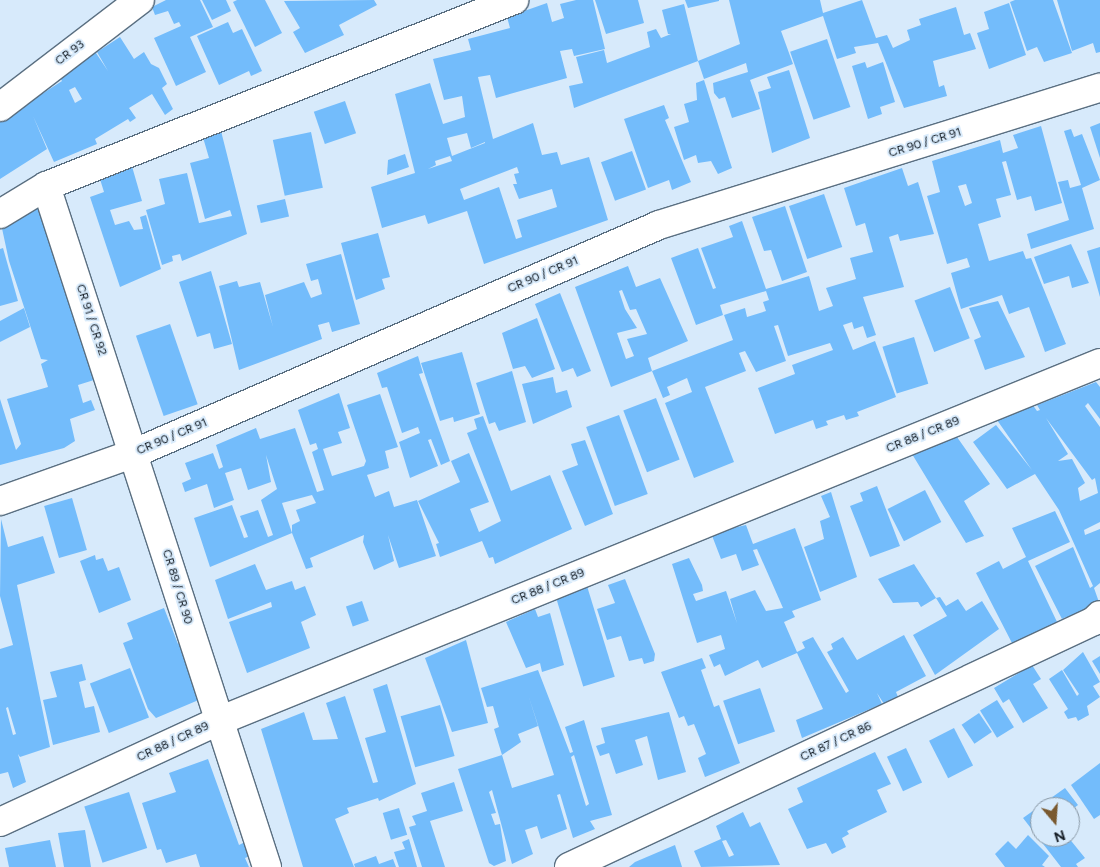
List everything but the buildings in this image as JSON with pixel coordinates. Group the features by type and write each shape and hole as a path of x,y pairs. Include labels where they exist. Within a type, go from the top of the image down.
{"street":[{"name":"CR 93","path":"0,106 140,0"},
{"path":"0,214 46,186 514,0"},
{"name":"CR 90 / CR 91","path":"0,501 135,453 659,225 1100,88"},
{"name":"CR 91 / CR 92","path":"46,186 135,453"},
{"name":"CR 88 / CR 89","path":"0,822 219,721 1100,363"},
{"name":"CR 89 / CR 90","path":"135,453 267,867"},
{"name":"CR 87 / CR 86","path":"569,867 1094,621 1100,615"}]}
